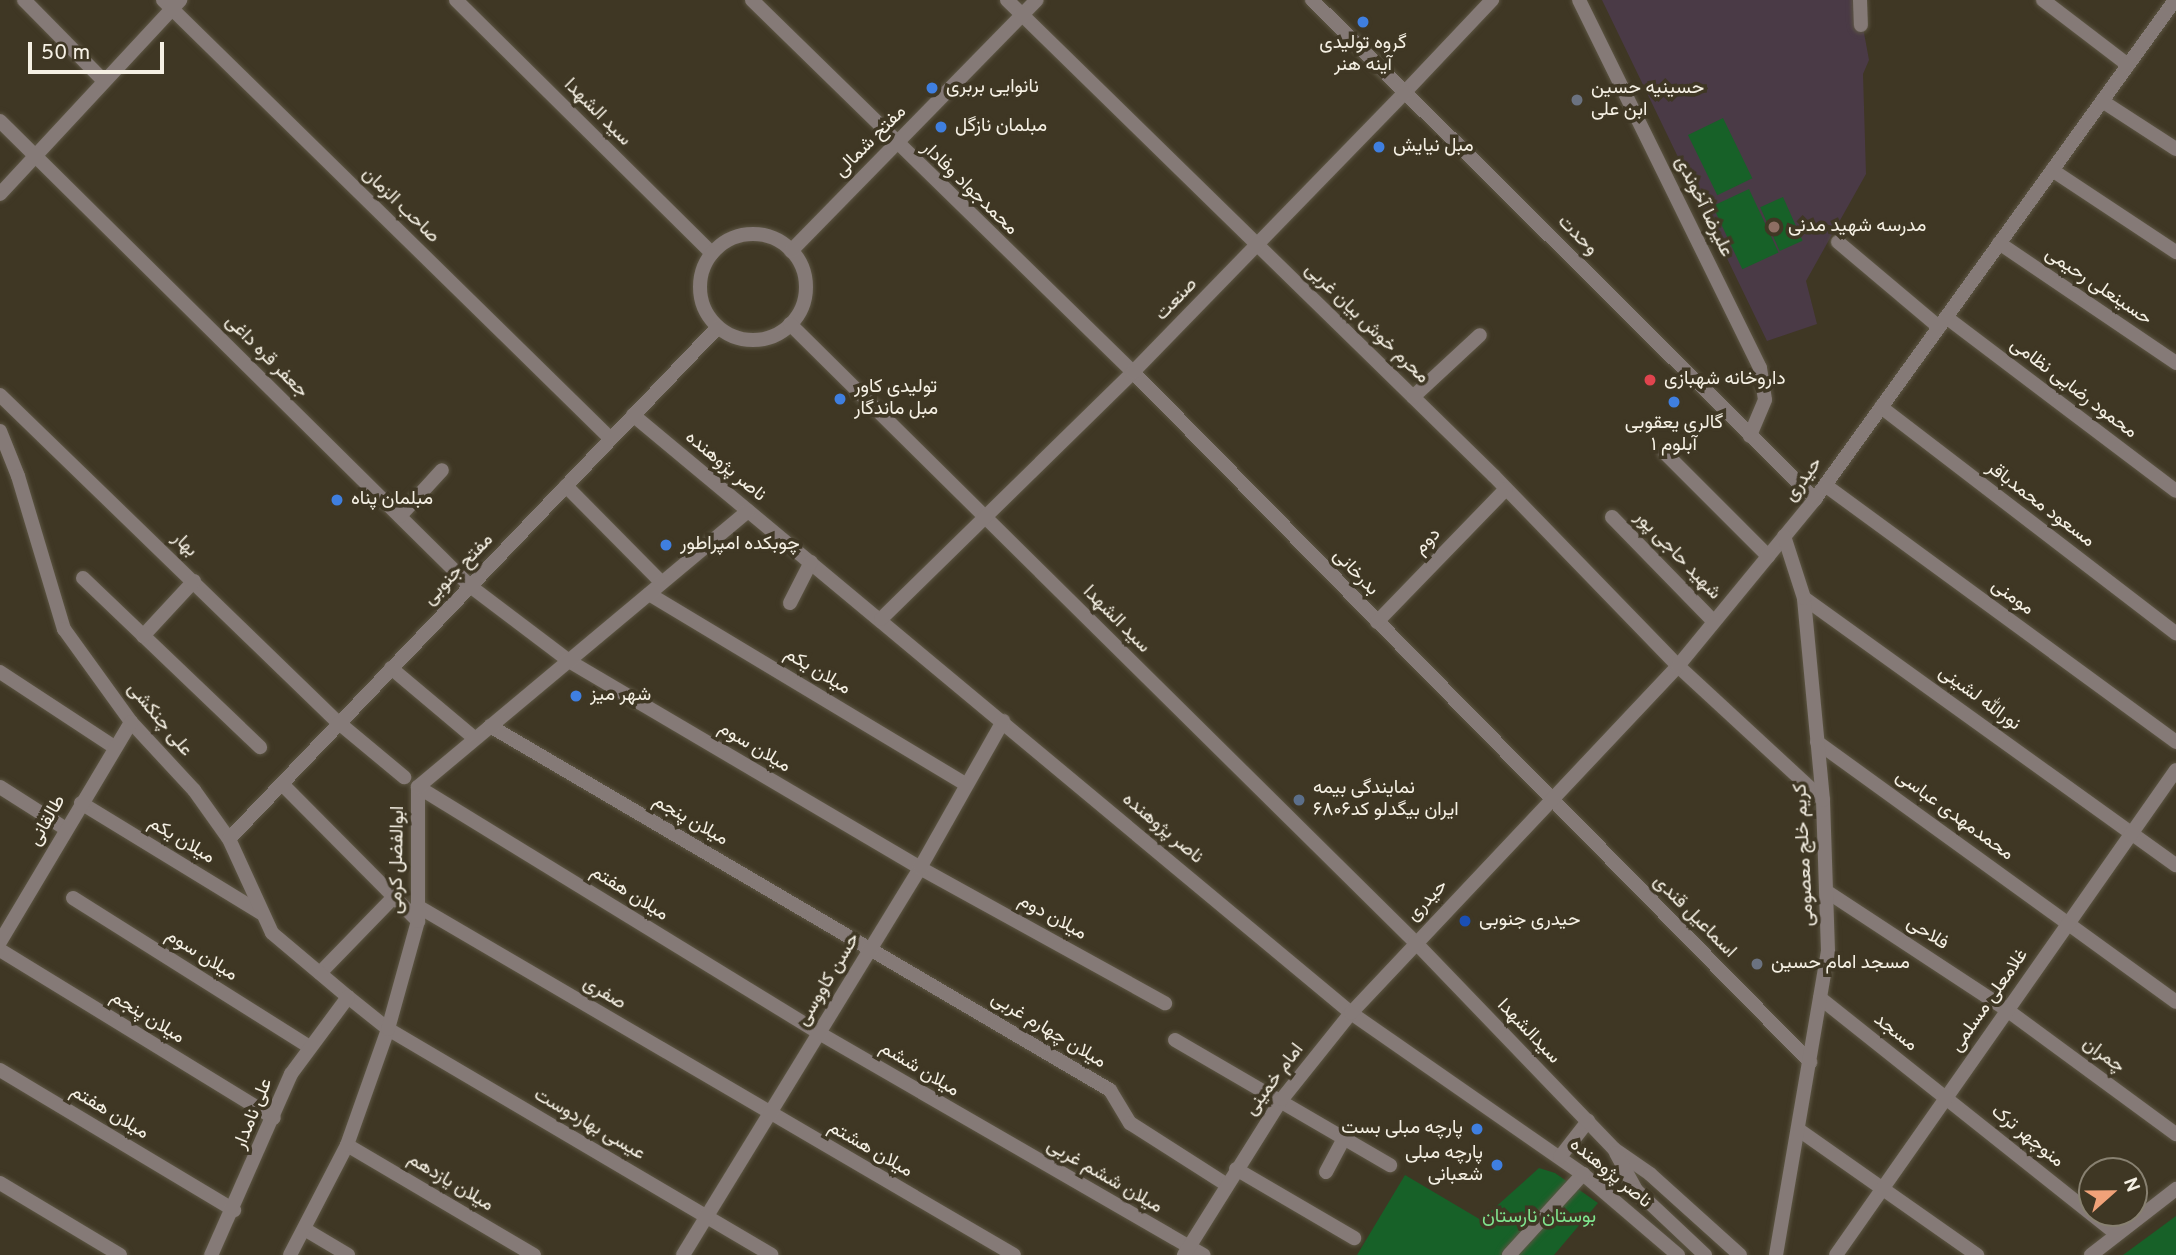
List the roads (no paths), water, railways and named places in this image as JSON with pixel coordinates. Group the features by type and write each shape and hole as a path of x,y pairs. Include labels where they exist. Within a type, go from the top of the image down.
{"street":[{"path":"24,0 104,81"},
{"name":"سید الشهدا","path":"456,0 712,253"},
{"name":"محمدجواد وفادار","path":"752,0 896,145 1133,372"},
{"name":"محرم خوش بیان غربی","path":"1007,0 1506,489 1678,666 1822,800"},
{"name":"مفتح شمالی","path":"791,251 1037,0"},
{"name":"وحدت","path":"1312,0 1815,499"},
{"name":"صنعت","path":"881,619 1133,372 1492,0"},
{"name":"علیرضا آخوندی","path":"1579,0 1760,368 1765,400 1751,436"},
{"path":"1860,0 1861,25"},
{"path":"2043,0 2128,65"},
{"name":"حیدری","path":"1415,942 1678,666 1815,499 2174,0"},
{"path":"0,194 172,3"},
{"name":"صاحب الزمان","path":"172,3 610,438"},
{"path":"2102,101 2176,149"},
{"name":"جعفر قره داغی","path":"0,121 470,586"},
{"path":"2052,170 2176,252"},
{"path":"742,234 777,240 791,251 805,280 800,311 790,324 777,334 754,339 731,335 718,327 704,306 700,283 712,253 742,234"},
{"name":"محمود رضایی نظامی","path":"1838,242 1943,322 2176,491"},
{"name":"حسینعلی رحیمی","path":"1999,243 2176,363"},
{"name":"سید الشهدا","path":"790,324 1415,942"},
{"name":"مفتح جنوبی","path":"229,839 718,327"},
{"path":"1413,397 1480,335"},
{"name":"بدرخانی","path":"1133,372 1550,800"},
{"name":"بهار","path":"0,395 339,723 404,777"},
{"name":"مسعود محمدباقر","path":"1881,407 2176,633"},
{"name":"ناصر پژوهنده","path":"632,415 881,619 1352,1013 1583,1174 1678,1255"},
{"name":"علی چنکشی","path":"0,431 18,476 64,629 131,722 194,790 229,839 272,933 348,997"},
{"path":"1665,453 1768,556"},
{"path":"400,516 442,470"},
{"name":"مومنی","path":"1825,485 2176,743"},
{"path":"566,486 662,583"},
{"name":"دوم","path":"1377,622 1506,489"},
{"name":"ابوالفضل کرمی","path":"290,1255 306,1230 347,1145 388,1030 418,914 418,787 748,511"},
{"name":"شهید حاجی پور","path":"1612,517 1714,622"},
{"name":"کریم خلج معصومی","path":"1776,1255 1828,951 1822,800 1804,598 1784,536"},
{"path":"790,603 811,562"},
{"path":"83,578 260,747"},
{"path":"143,636 194,582"},
{"name":"میلان سوم","path":"470,586 569,661 920,868"},
{"name":"میلان یکم","path":"649,594 965,784"},
{"name":"نورالله لشینی","path":"1804,598 2176,865"},
{"path":"391,668 474,738"},
{"path":"0,672 114,747"},
{"name":"حسن کاووسی","path":"683,1255 709,1218 769,1114 920,868 965,784 1003,721"},
{"name":"طالقانی","path":"0,942 5,922 131,722"},
{"name":"میلان پنجم","path":"491,726 871,949"},
{"name":"محمدمهدی عباسی","path":"1817,742 2176,1002"},
{"name":"غلامعلی مسلمی","path":"1836,1255 2176,770"},
{"name":"صفری","path":"283,785 393,898 769,1114"},
{"name":"میلان هفتم","path":"418,787 819,1033"},
{"path":"0,788 66,828"},
{"name":"اسماعیل قندی","path":"1550,800 1810,1062"},
{"name":"میلان یکم","path":"81,803 261,913"},
{"name":"میلان دوم","path":"920,868 1166,1003"},
{"name":"فلاحی","path":"1826,891 2007,1010"},
{"name":"میلان سوم","path":"73,898 308,1046"},
{"path":"320,973 393,898"},
{"name":"امام خمینی","path":"1187,1251 1282,1099 1352,1013 1415,942"},
{"name":"سیدالشهدا","path":"1415,942 1614,1149 1650,1174 1740,1255"},
{"name":"میلان چهارم غربی","path":"871,949 1110,1090 1130,1123 1227,1185"},
{"name":"میلان پنجم","path":"0,950 274,1118"},
{"name":"علی نامدار","path":"211,1255 234,1210 291,1074 308,1046 348,997"},
{"name":"عیسی بهاردوست","path":"348,997 388,1030 771,1255"},
{"name":"مسجد","path":"1820,998 1946,1097"},
{"name":"چمران","path":"2007,1010 2176,1134"},
{"name":"میلان ششم","path":"819,1033 1000,1140"},
{"path":"1175,1040 1282,1099 1390,1165"},
{"name":"میلان هفتم","path":"0,1070 234,1210"},
{"name":"منوچهر ترک","path":"1946,1097 2117,1234"},
{"name":"میلان هشتم","path":"769,1114 1014,1255"},
{"path":"1560,1157 1588,1121"},
{"path":"1799,1130 1977,1255"},
{"path":"1326,1172 1345,1137"},
{"name":"میلان ششم غربی","path":"1000,1140 1187,1251 1203,1255"},
{"name":"میلان یازدهم","path":"347,1145 534,1255"},
{"name":"سیدالشهدا","path":"1614,1149 1636,1190 1705,1255"},
{"path":"1236,1169 1354,1238"},
{"path":"1509,1255 1583,1174"},
{"path":"0,1183 120,1255"},
{"path":"2091,1255 2176,1189"},
{"path":"306,1230 348,1255"}],"place":[{"name":"گروه تولیدی آینه هنر","path":"1363,22"},
{"name":"نانوایی بربری","path":"932,88"},
{"name":"حسینیه حسین ابن علی","path":"1577,100"},
{"name":"مبلمان نازگل","path":"941,127"},
{"name":"مبل نیایش","path":"1379,147"},
{"name":"مدرسه شهید مدنی","path":"1774,227"},
{"name":"داروخانه شهبازی","path":"1650,380"},
{"name":"تولیدی کاور مبل ماندگار","path":"840,399"},
{"name":"گالری یعقوبی آبلوم ۱","path":"1674,402"},
{"name":"مبلمان پناه","path":"337,500"},
{"name":"چوبکده امپراطور","path":"666,545"},
{"name":"شهر میز","path":"576,696"},
{"name":"نمایندگی بیمه ایران بیگدلو کد۶۸۰۶","path":"1299,800"},
{"name":"حیدری جنوبی","path":"1465,921"},
{"name":"مسجد امام حسین","path":"1757,964"},
{"name":"پارچه مبلی بست","path":"1477,1129"},
{"name":"پارچه مبلی شعبانی","path":"1497,1165"}],"park label":[{"name":"بوستان نارستان","path":"1539,1218"}]}
